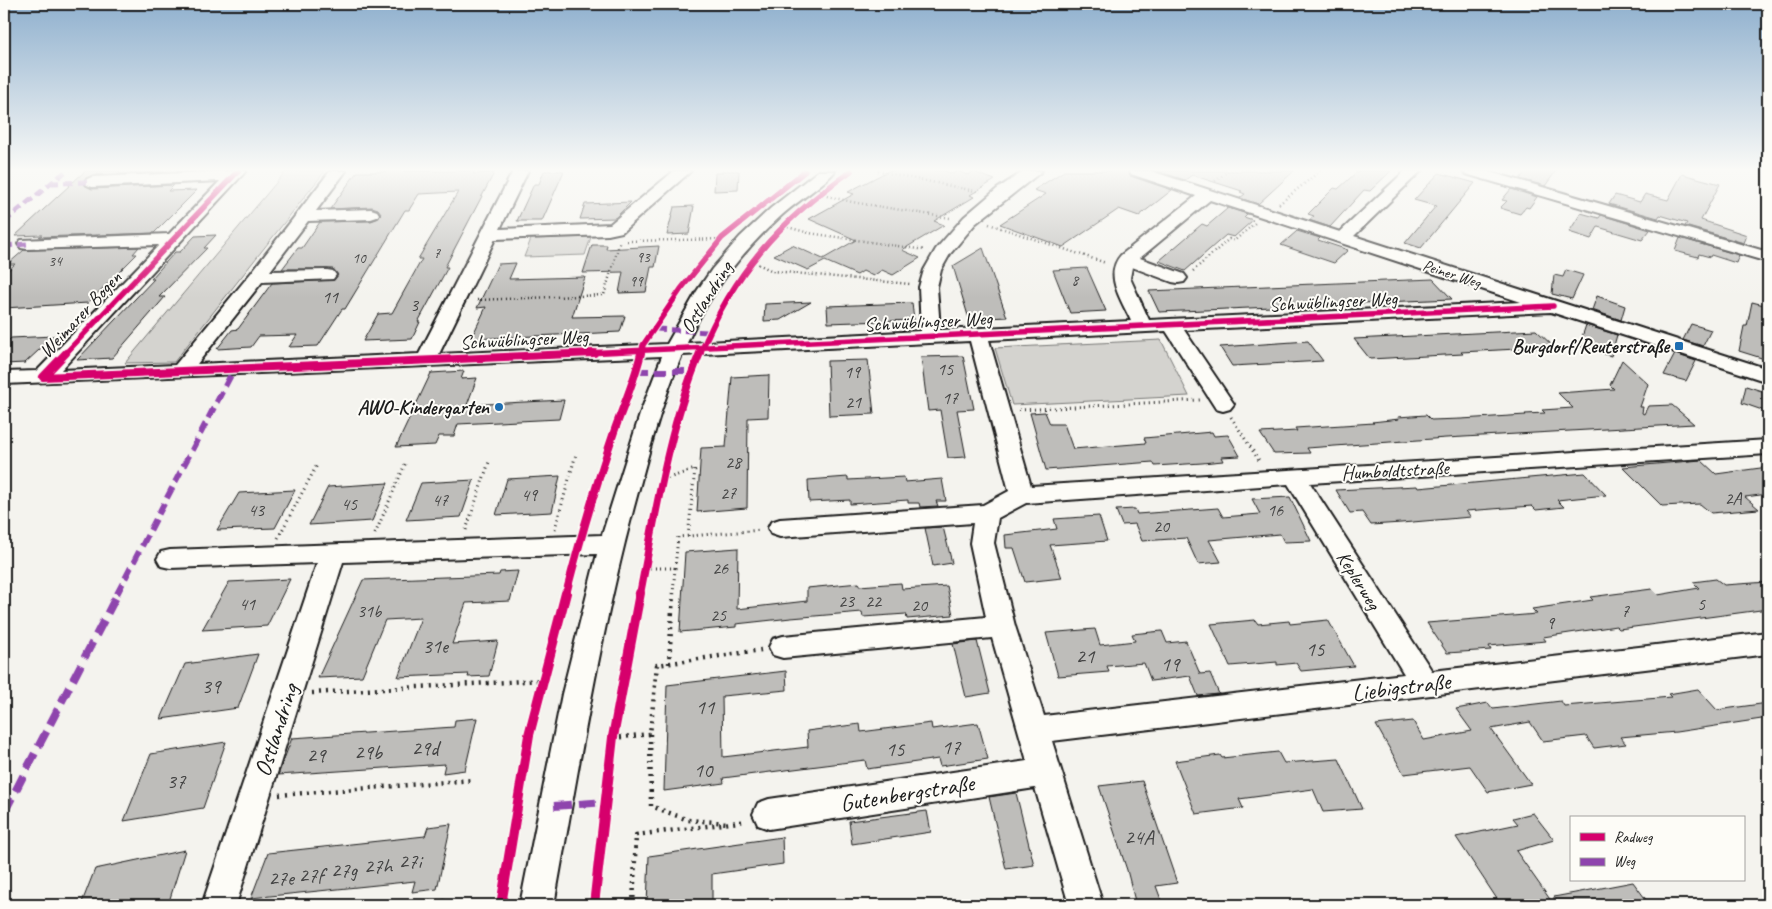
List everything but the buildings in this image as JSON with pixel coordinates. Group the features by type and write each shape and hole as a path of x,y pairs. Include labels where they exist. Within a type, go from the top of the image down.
{"street":[{"name":"Weimarer Bogen","path":"44,377 198,213"},
{"path":"181,371 307,213"},
{"path":"426,360 499,213"},
{"path":"489,234 608,230 624,223 635,213"},
{"name":"Ostlandring","path":"537,905 568,732 611,544 650,412 675,349 705,292 747,252 778,213"},
{"path":"931,337 928,286 932,270 954,236 979,213"},
{"path":"1143,327 1121,278 1125,264 1185,213"},
{"name":"Peiner Weg","path":"1268,213 1768,376"},
{"path":"1343,238 1369,213"},
{"path":"1629,213 1768,257"},
{"path":"305,216 371,214"},
{"name":"Weimarer Bogen","path":"27,244 174,239"},
{"path":"1125,264 1185,275"},
{"path":"257,277 328,275"},
{"name":"Schwüblingser Weg","path":"305,365 1172,326 1553,306"},
{"path":"1172,326 1222,402"},
{"path":"780,528 987,513 1022,495 978,335"},
{"name":"Weimarer Bogen","path":"44,377 305,365"},
{"path":"4,378 44,377"},
{"name":"Humboldtstraße","path":"1022,495 1282,477 1768,448"},
{"name":"Keplerweg","path":"1282,477 1425,684"},
{"path":"987,513 982,543 1002,626 1086,905"},
{"path":"170,559 611,544"},
{"name":"Ostlandring","path":"219,905 333,554"},
{"path":"784,647 1002,626"},
{"name":"Liebigstraße","path":"1034,730 1768,643"},
{"name":"Gutenbergstraße","path":"770,814 1045,772"}],"path":[{"path":"928,213 972,220 1125,264"},
{"path":"1185,275 1228,239 1234,241 1267,213"},
{"path":"456,300 604,295 624,223"},
{"path":"782,226 809,233 943,252"},
{"path":"620,241 722,238 747,252 773,271 928,286"},
{"path":"999,411 1222,402 1282,477"},
{"path":"550,546 576,454"},
{"path":"367,552 406,462"},
{"path":"460,549 489,462"},
{"path":"269,556 316,465"},
{"path":"663,480 695,469 688,536"},
{"path":"668,664 678,537 780,528"},
{"path":"645,568 675,568"},
{"path":"739,823 688,820 651,806 650,734 657,665 784,647"},
{"path":"287,695 543,680"},
{"path":"613,738 650,734"},
{"path":"254,797 473,780"},
{"path":"595,905 633,903 636,836 739,823 770,814"},
{"path":"400,905 447,901"}],"shaded area":[{"path":"250,213 291,213 174,362 125,363"},
{"path":"591,237 585,255 524,257 531,239"},
{"path":"1161,340 1189,396 1012,405 995,348"}],"marked path":[{"path":"4,222 14,213"},
{"path":"4,246 27,244"},
{"path":"656,329 709,332"},
{"path":"4,813 234,369"},
{"path":"637,371 693,371"},
{"path":"554,806 606,802"}],"cycle path":[{"path":"198,213 43,377 702,348 1553,306"},
{"path":"501,905 529,735 579,545 614,433 637,371 643,345 681,289 722,238 752,213"},
{"path":"594,905 610,758 617,712 651,538 678,418 697,360 723,303 748,264 796,213"}],"place":[{"name":"Burgdorf/Reuterstraße","path":"1679,346"},
{"name":"AWO-Kindergarten","path":"499,407"}]}
